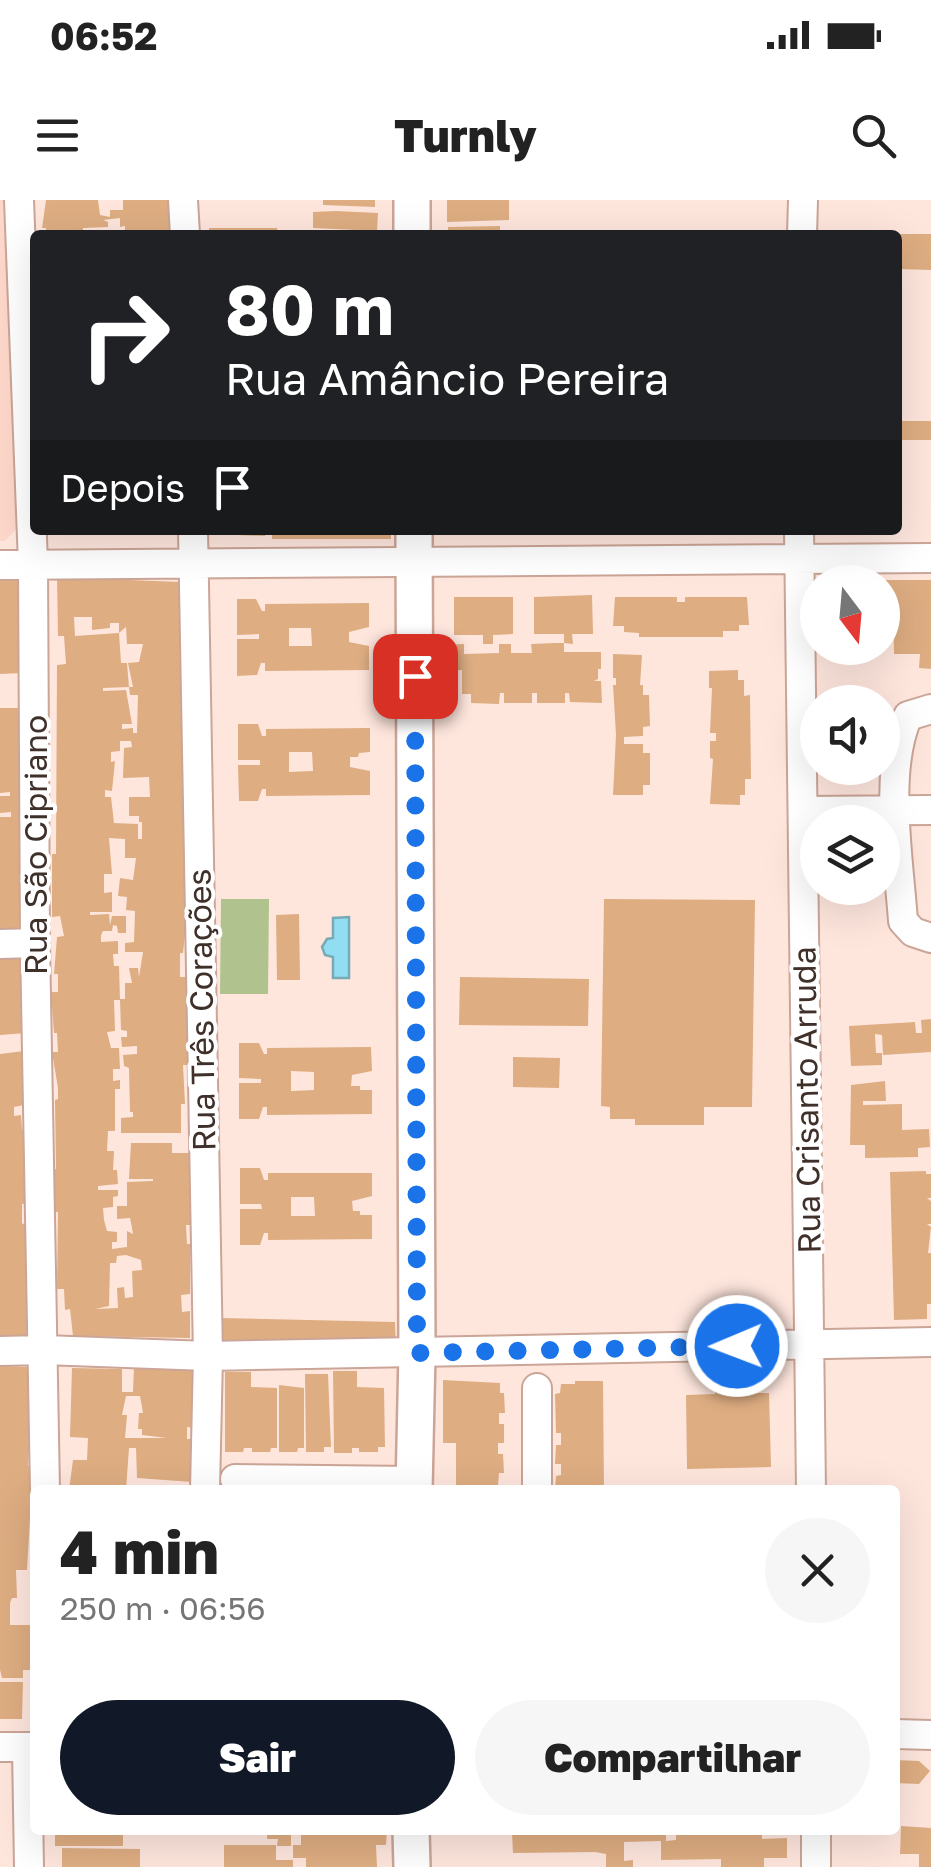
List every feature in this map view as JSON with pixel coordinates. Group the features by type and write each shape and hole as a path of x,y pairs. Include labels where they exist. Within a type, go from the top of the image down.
{"street":[{"name":"Rua São Cipriano","path":"19,200 30,486"},
{"path":"184,200 185,230"},
{"path":"412,200 412,230"},
{"path":"802,200 802,230"},
{"name":"Rua São Cipriano","path":"32,535 45,1485"},
{"name":"Rua Três Corações","path":"193,535 208,1356 204,1485"},
{"name":"Rua Crisanto Arruda","path":"800,535 802,805"},
{"path":"0,564 194,563 414,546 799,559 931,558"},
{"path":"234,1479 414,1485 414,546"},
{"path":"896,805 898,741 902,729 908,716 931,709"},
{"path":"900,810 931,810"},
{"path":"900,873 903,921 913,932 931,938"},
{"name":"Rua Crisanto Arruda","path":"803,905 812,1485"},
{"path":"0,944 35,943"},
{"path":"0,1351 208,1356 931,1342"},
{"path":"537,1388 537,1485"},
{"path":"900,1734 931,1735"},
{"path":"21,1748 29,1867"},
{"path":"411,1835 412,1867"},
{"path":"816,1835 816,1867"}],"shaded area":[{"path":"0,200 10,200 16,529 5,541 0,541"}],"green space":[{"path":"221,899 269,899 268,994 220,994"}],"water":[{"path":"349,917 349,978 333,978 333,957 325,955 322,947 327,939 333,938 333,918"}],"building":[{"path":"46,200 98,200 100,215 110,217 110,210 123,210 123,200 175,200 176,230 125,230 125,226 120,227 120,218 103,220 108,227 42,228"},
{"path":"323,200 375,200 375,207 323,205"},
{"path":"447,200 509,200 509,220 447,222"},
{"path":"313,212 378,213 377,230 313,228"},
{"path":"500,226 500,230 448,230"},
{"path":"209,228 277,230 209,230"},
{"path":"902,234 931,234 931,270 902,269"},
{"path":"902,421 931,421 931,440 902,440"},
{"path":"272,535 391,535 391,539 272,539"},
{"path":"0,574 22,578 23,673 0,674"},
{"path":"93,574 181,582 187,916 180,977 187,977 187,1065 183,1065 185,1104 181,1104 181,1133 121,1133 121,1118 133,1117 129,1068 124,1066 123,1055 137,1054 137,1046 122,1047 121,1037 127,1037 127,1031 121,1030 120,999 125,999 125,983 132,983 129,968 138,968 139,977 143,952 125,952 125,943 134,942 135,911 126,910 127,897 118,896 120,878 133,880 136,858 125,858 125,839 109,838 112,874 104,874 104,893 112,892 112,912 90,915 109,914 110,925 112,916 126,916 126,933 118,933 113,925 112,931 103,931 101,935 101,942 118,941 118,954 113,954 114,966 119,966 120,1000 114,1000 115,1031 107,1032 111,1048 119,1048 120,1069 113,1069 113,1081 120,1080 120,1089 115,1089 115,1131 108,1131 107,1151 114,1151 113,1170 117,1170 118,1184 98,1186 98,1190 118,1190 118,1196 113,1197 113,1207 103,1208 104,1220 107,1231 117,1232 112,1249 127,1247 127,1231 133,1234 130,1218 117,1219 117,1206 127,1206 127,1182 153,1181 129,1179 131,1143 172,1143 172,1153 192,1153 192,1225 186,1225 190,1294 181,1295 182,1312 190,1311 190,1338 73,1336 64,1289 57,1289 58,1212 54,1212 53,1169 58,1088 52,1052 58,1052 51,992 58,992 58,974 54,974 57,937 64,936 60,916 52,917 52,854 56,854 57,665 66,664 64,636 58,636 57,576 93,579","holes":["74,617 92,617 92,630 119,623 119,633 75,636","126,627 127,644 143,644 139,662 128,663 133,687 129,687 127,663 121,663 119,633","129,687 130,695 138,695 137,733 133,733 133,728 122,729 122,724 132,724 126,690 103,688","120,741 131,741 132,747 124,748 123,778 149,777 150,797 129,797 129,816 139,816 142,839 138,839 138,824 114,823 111,797 105,797 105,790 112,791 115,761 111,762 111,752 120,751","117,1256 141,1260 142,1270 132,1271 133,1297 125,1298 124,1287 117,1288 118,1308 95,1309 109,1306 110,1263 116,1263"]},
{"path":"900,580 931,580 931,669 919,668 920,654 900,654"},
{"path":"592,595 593,634 572,634 573,644 564,643 564,634 534,634 534,597"},
{"path":"454,597 513,597 513,634 493,635 493,644 483,644 483,635 454,635"},
{"path":"615,597 677,597 677,602 685,602 685,597 747,597 749,625 739,625 739,631 723,631 723,637 639,637 639,633 624,632 624,626 613,626"},
{"path":"237,599 256,599 262,611 265,604 369,603 369,627 349,632 349,642 369,646 369,670 265,671 265,663 261,663 257,675 237,676 237,639 259,639 259,634 237,635","holes":["289,628 311,628 312,646 289,646"]},
{"path":"564,643 564,652 601,652 601,669 594,681 601,681 602,703 570,702 569,693 565,693 565,703 537,703 537,693 532,693 532,703 504,703 504,693 500,693 499,704 471,703 471,694 462,694 462,670 444,671 444,667 439,667 439,659 444,659 444,645 464,644 464,654 499,653 499,644 511,644 511,653 532,653 531,644"},
{"path":"613,654 642,655 640,685 643,695 649,695 650,726 643,727 643,736 624,737 624,744 643,744 643,753 650,753 650,785 643,785 643,795 613,795"},
{"path":"738,670 738,680 744,680 744,696 750,695 751,779 745,779 745,795 740,795 740,805 710,804 710,741 716,741 716,733 710,733 709,671"},
{"path":"0,708 26,708 21,747 22,931 0,932 0,817 11,817 11,812 0,813 0,796 10,796 10,792 0,793"},
{"path":"238,724 258,724 262,736 266,736 266,729 370,728 370,752 350,757 350,767 370,771 370,795 266,796 266,789 262,789 258,801 239,801 238,765 260,765 260,760 238,760","holes":["289,752 312,752 313,771 289,772"]},
{"path":"604,899 755,900 752,1107 704,1107 704,1125 635,1125 635,1119 610,1119 610,1107 601,1106"},
{"path":"299,914 300,980 277,980 276,915"},
{"path":"25,957 26,1033 0,1035 0,958"},
{"path":"460,977 589,979 588,1026 459,1025"},
{"path":"931,1019 931,1052 883,1055 882,1035 875,1034 876,1053 882,1053 882,1065 851,1066 849,1026 915,1022 916,1033 922,1033 921,1020"},
{"path":"239,1043 259,1043 264,1054 267,1048 371,1047 372,1071 352,1075 351,1086 372,1090 372,1114 267,1115 267,1107 263,1107 259,1119 239,1119 239,1083 261,1083 261,1079 239,1078","holes":["291,1071 314,1072 314,1090 291,1091"]},
{"path":"24,1051 24,1105 14,1107 14,1116 21,1115 22,1130 28,1129 26,1203 22,1204 22,1224 26,1223 26,1341 0,1341 0,1054"},
{"path":"513,1057 560,1058 559,1088 513,1087"},
{"path":"885,1081 886,1101 863,1101 863,1105 902,1104 902,1130 929,1129 930,1147 918,1148 918,1157 865,1158 865,1145 850,1145 851,1085"},
{"path":"240,1168 260,1168 264,1180 268,1180 268,1173 372,1173 372,1196 352,1201 353,1211 372,1215 372,1239 268,1240 268,1233 264,1233 260,1245 240,1245 240,1209 262,1209 261,1204 240,1204","holes":["291,1197 314,1197 315,1216 291,1216"]},
{"path":"890,1172 931,1174 931,1198 927,1198 931,1201 931,1224 927,1224 931,1227 931,1304 927,1304 927,1319 894,1320"},
{"path":"219,1318 395,1322 396,1349 223,1343 223,1338 219,1338"},
{"path":"0,1366 28,1367 40,1371 34,1447 29,1447 28,1466 33,1467 27,1570 16,1570 17,1598 10,1603 10,1625 30,1625 30,1670 23,1670 23,1678 2,1678"},
{"path":"134,1366 194,1366 194,1428 187,1427 187,1439 194,1439 192,1482 137,1478 136,1448 129,1448 126,1485 70,1485 73,1460 87,1460 88,1438 70,1437 72,1368 122,1369 122,1392 133,1392","holes":["126,1396 140,1396 143,1413 139,1413 138,1429 142,1429 142,1435 167,1438 125,1438 127,1415 122,1415"]},
{"path":"333,1371 357,1371 357,1387 384,1388 385,1447 378,1447 378,1452 352,1448 352,1453 334,1453"},
{"path":"225,1372 251,1372 251,1387 277,1388 277,1448 270,1452 244,1448 243,1452 225,1452"},
{"path":"305,1374 328,1374 331,1447 324,1447 324,1452 306,1452"},
{"path":"715,1379 740,1379 740,1393 769,1393 771,1467 687,1469 686,1395 715,1394"},
{"path":"443,1380 500,1383 505,1413 499,1413 499,1424 504,1424 504,1443 498,1443 498,1454 503,1454 504,1473 499,1473 498,1485 456,1485 456,1443 443,1443"},
{"path":"603,1381 604,1485 555,1485 556,1476 561,1475 561,1464 555,1464 561,1433 556,1433 555,1394 560,1393 561,1384"},
{"path":"279,1385 304,1388 304,1448 297,1452 279,1452"},
{"path":"0,1682 23,1682 22,1719 0,1719"},
{"path":"900,1760 919,1761 930,1771 919,1784 900,1783"},
{"path":"901,1826 931,1828 931,1867 919,1867 919,1854 900,1854"},
{"path":"55,1835 123,1835 123,1846 55,1846"},
{"path":"267,1835 291,1835 291,1846 277,1846 278,1839 267,1839"},
{"path":"301,1835 387,1835 386,1845 376,1845 377,1867 306,1867 306,1858 293,1858 293,1845 301,1845"},
{"path":"512,1835 666,1835 666,1841 676,1840 676,1835 787,1838 787,1858 764,1858 764,1867 721,1867 721,1859 661,1860 661,1841 624,1842 624,1861 633,1860 633,1867 606,1867 606,1854 595,1852 513,1853"},
{"path":"224,1845 276,1845 276,1860 293,1860 293,1867 224,1867"},
{"path":"62,1848 140,1849 140,1867 62,1867"}],"route":[{"path":"415,676 417,1353 737,1346"}]}
